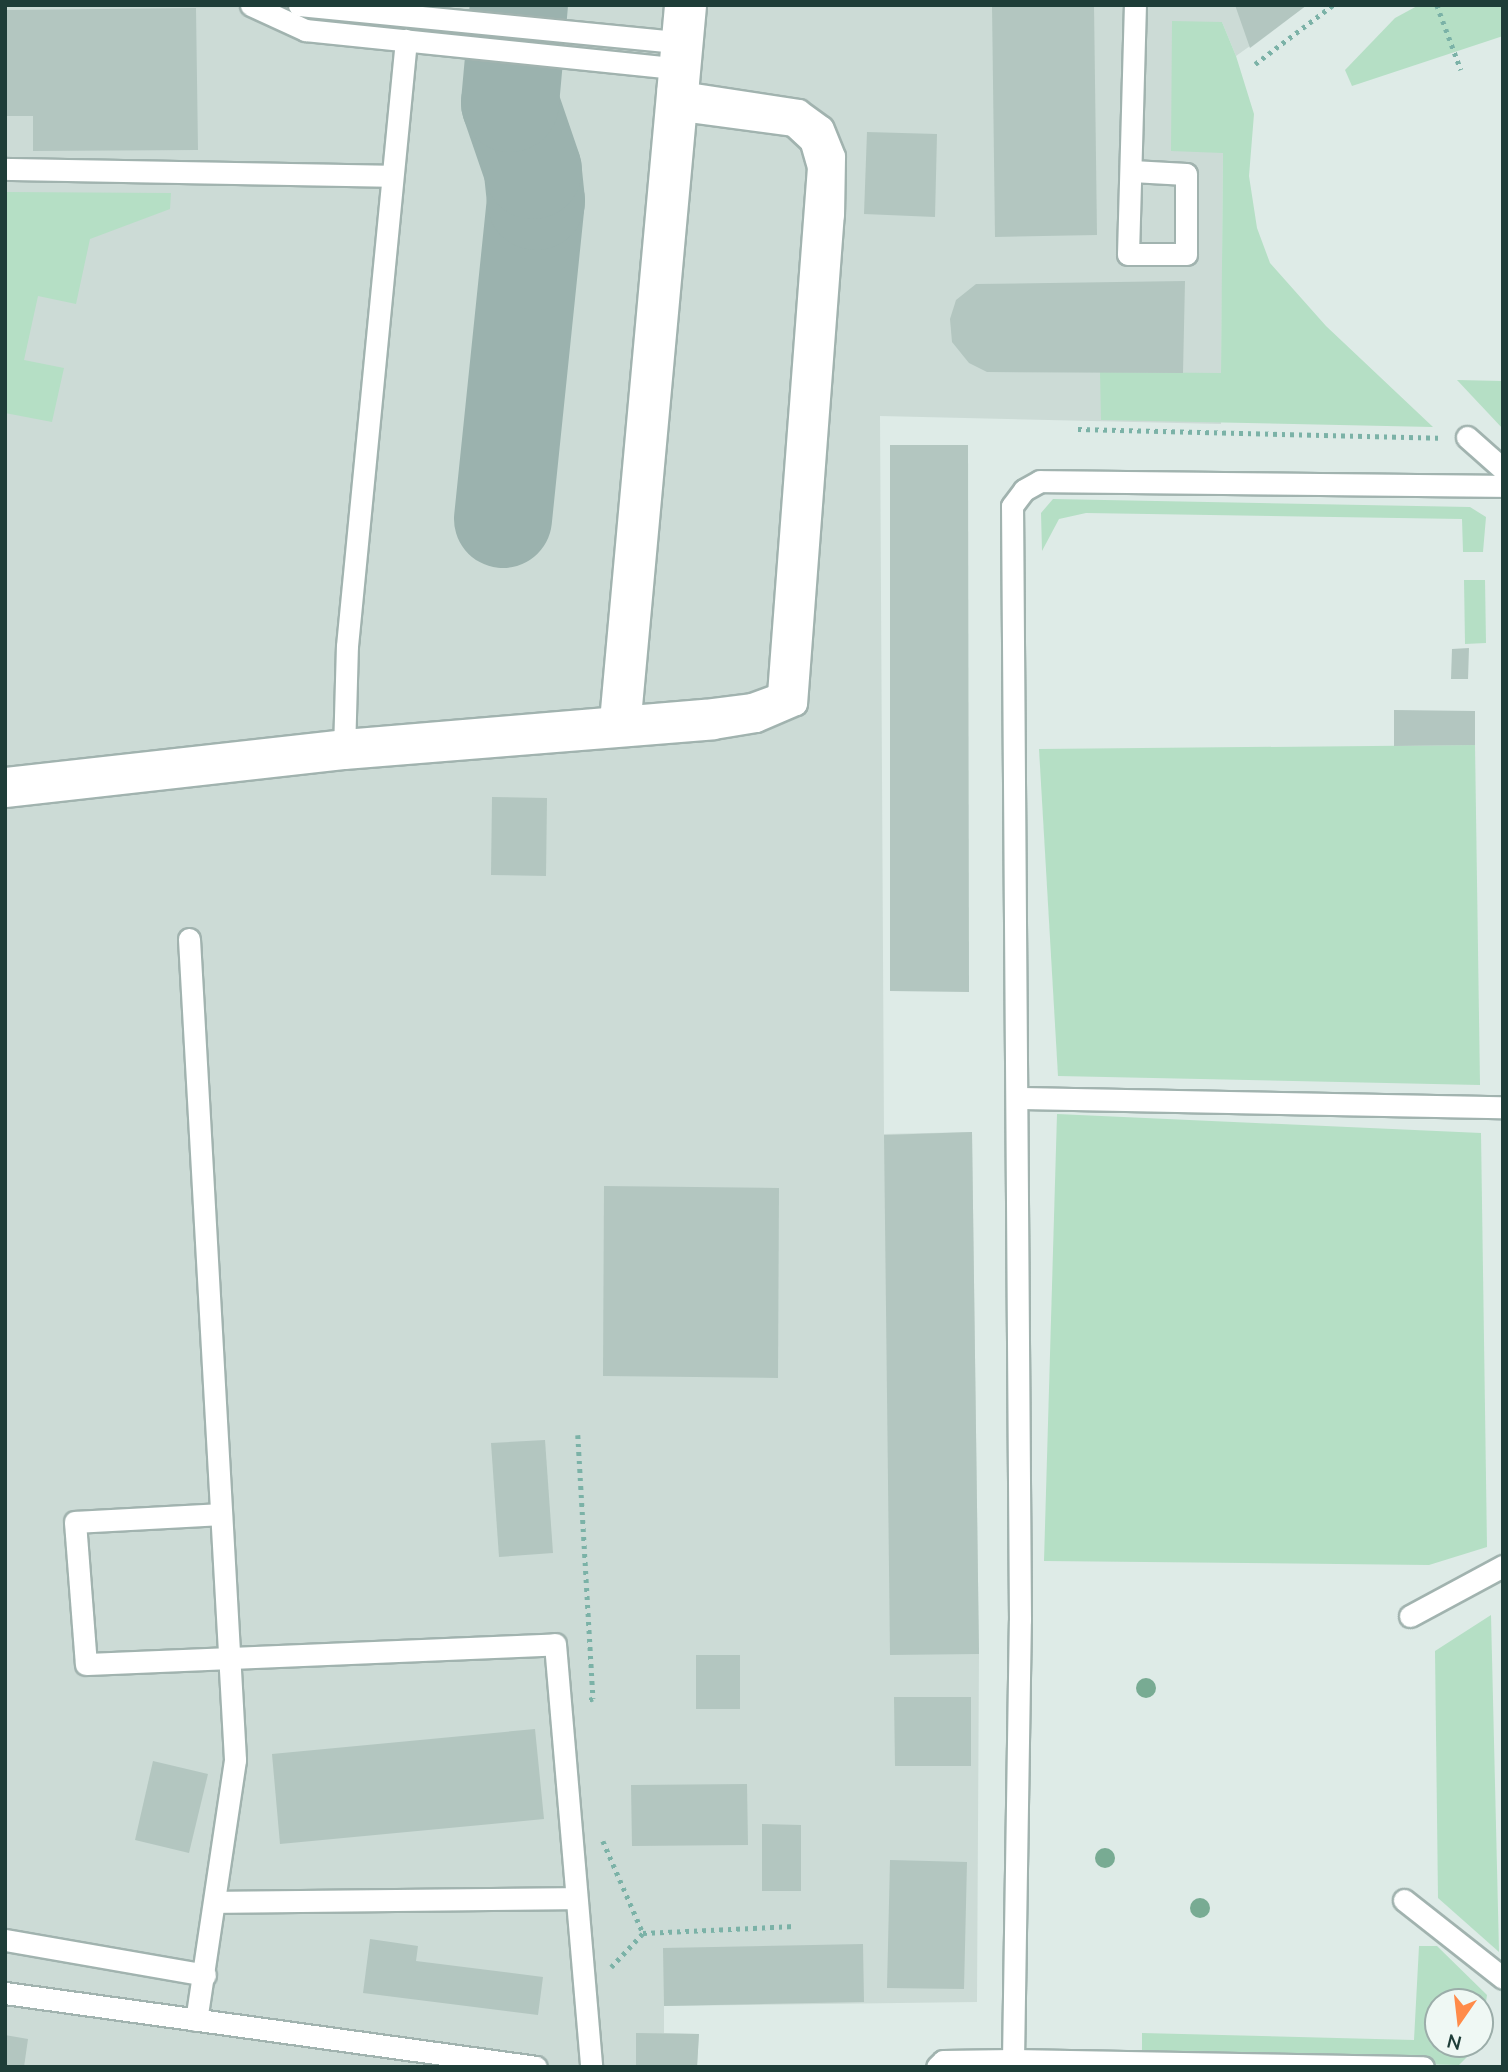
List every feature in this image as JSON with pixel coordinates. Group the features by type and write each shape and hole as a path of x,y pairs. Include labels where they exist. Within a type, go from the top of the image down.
{"lane":[{"path":"251,5 305,30 680,69"},
{"path":"299,5 682,43"},
{"path":"675,5 682,43"},
{"path":"619,726 682,43 695,5"},
{"path":"1132,172 1186,174 1186,254 1128,254 1135,5"},
{"path":"344,749 348,646 406,40"},
{"path":"5,778 619,726 771,699 780,686 818,167 811,142 793,125 677,100"},
{"path":"5,169 391,176"},
{"path":"1467,437 1503,469"},
{"path":"1013,2060 1020,1620 1019,1098 1009,531 1018,496 1040,481 1503,486"},
{"path":"5,796 344,749"},
{"path":"189,939 235,1760 205,1975 196,2020"},
{"path":"1019,1098 1503,1107"},
{"path":"221,1514 75,1522 86,1664 555,1644 591,2067"},
{"path":"1410,1616 1503,1566"},
{"path":"215,1902 576,1898"},
{"path":"1404,1900 1503,1978"},
{"path":"5,1940 205,1975"},
{"path":"5,1993 536,2067"},
{"path":"937,2067 943,2061 1013,2060 1423,2067"}],"path":[{"path":"1255,64 1333,5"},
{"path":"1437,5 1461,70"},
{"path":"1078,429 1467,437"},
{"path":"560,1710 593,1699 578,1434"},
{"path":"584,1997 643,1933 795,1926"}],"shaded area":[{"path":"5,5 1307,5 1236,56 1222,22 1172,22 1223,152 1221,424 880,416 884,1134 972,1132 979,1654 977,2002 664,2006 664,2033 699,2034 697,2067 5,2067"}],"green space":[{"path":"1419,5 1503,5 1503,36 1352,86 1345,70 1395,18"},
{"path":"1172,21 1222,22 1236,56 1254,114 1249,176 1257,228 1270,263 1326,326 1433,427 1101,420 1100,372 1221,373 1223,153 1171,151"},
{"path":"5,192 171,193 170,209 90,239 76,304 38,296 24,360 64,368 52,422 5,413"},
{"path":"1457,380 1503,381 1503,429"},
{"path":"1053,499 1470,507 1486,517 1483,552 1463,552 1462,519 1086,513 1059,519 1042,551 1041,513"},
{"path":"1464,580 1485,580 1486,643 1465,644"},
{"path":"1475,745 1480,1085 1058,1076 1039,749"},
{"path":"1057,1114 1481,1133 1487,1547 1429,1565 1044,1561"},
{"path":"1491,1615 1499,1952 1438,1898 1435,1651"},
{"path":"1419,1946 1437,1946 1480,1988 1424,1988 1424,2058 1466,2058 1459,2065 1142,2058 1142,2033 1414,2040"}],"building":[{"path":"992,5 1094,5 1097,235 995,237"},
{"path":"1235,5 1307,5 1250,48"},
{"path":"196,8 198,150 33,151 33,116 5,116 5,10"},
{"path":"867,132 937,134 935,217 864,214"},
{"path":"1185,281 1183,373 987,372 969,363 952,342 950,319 956,300 976,284"},
{"path":"890,445 968,445 969,992 890,991"},
{"path":"1469,648 1468,679 1451,679 1452,649"},
{"path":"1394,710 1475,711 1475,745 1394,746"},
{"path":"492,797 547,798 546,876 491,875"},
{"path":"972,1132 979,1654 890,1655 884,1135"},
{"path":"604,1186 779,1188 778,1378 603,1376"},
{"path":"545,1440 553,1553 499,1557 491,1443"},
{"path":"696,1655 740,1655 740,1709 696,1709"},
{"path":"894,1697 971,1697 971,1766 895,1766"},
{"path":"535,1729 544,1819 280,1844 272,1754"},
{"path":"153,1761 208,1774 189,1853 135,1840"},
{"path":"747,1784 748,1845 632,1846 631,1785"},
{"path":"762,1824 801,1825 801,1891 762,1891"},
{"path":"890,1860 967,1862 964,1989 887,1988"},
{"path":"370,1939 418,1946 416,1961 543,1977 538,2015 363,1993"},
{"path":"863,1944 864,2002 664,2006 663,1948"},
{"path":"636,2033 699,2034 697,2067 636,2067"},
{"path":"5,2035 28,2039 24,2067 5,2067"}],"taxiway":[{"path":"503,519 536,201 533,170 510,103 519,5"}]}
